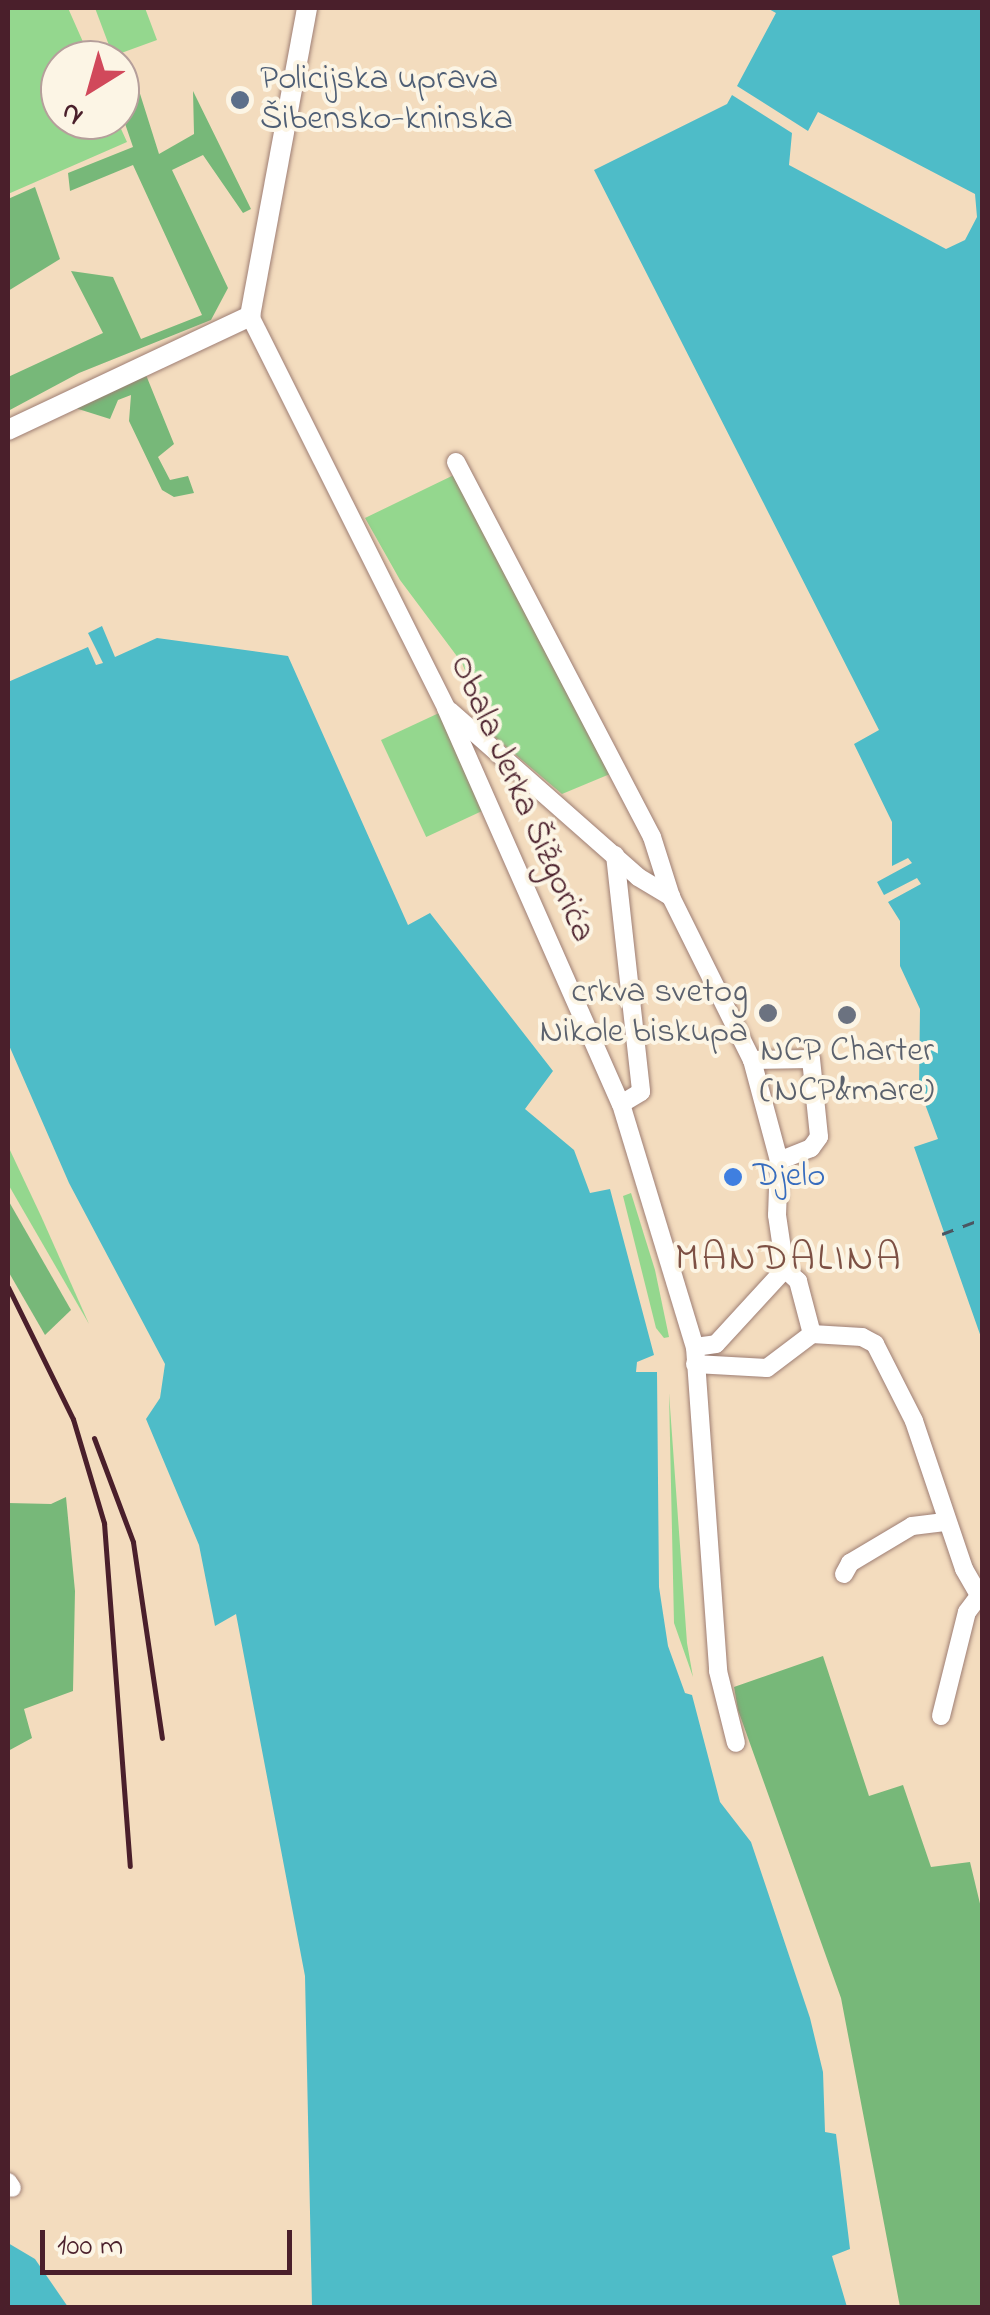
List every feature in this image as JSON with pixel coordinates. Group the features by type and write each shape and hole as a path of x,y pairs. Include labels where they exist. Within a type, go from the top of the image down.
{"street":[{"path":"8,430 250,316 308,8"},
{"name":"Obala Jerka Šižgorića","path":"250,316 446,708 621,1104 695,1356 718,1671 736,1743"},
{"path":"456,462 652,837 671,897 752,1060 779,1161 777,1215 784,1268 798,1281 812,1334"},
{"path":"446,708 614,855 671,897"},
{"path":"614,855 641,1092 621,1104"},
{"path":"752,1060 811,1059 816,1068 819,1137 811,1148 779,1161"},
{"path":"695,1356 716,1344 784,1268"},
{"path":"695,1356 767,1368 812,1334 862,1336 875,1344 914,1422 947,1522 981,1598 960,1635 940,1716"},
{"path":"844,1574 850,1562 912,1526 947,1522"}],"green space":[{"path":"8,8 68,8 82,40 40,40 40,140 127,142 8,194"},
{"path":"95,8 145,8 157,40 140,46 140,40 107,40"},
{"path":"193,91 251,209 243,213 203,155 172,170 228,288 211,320 79,373 8,411 8,377 103,333 71,271 113,277 141,339 202,315 133,165 70,191 68,173 133,147 131,140 140,140 140,94 159,154 194,134"},
{"path":"35,187 60,259 8,291 8,199"},
{"path":"146,375 174,444 158,457 170,480 188,476 194,493 174,497 162,490 129,421 131,395 118,400 110,419 72,407"},
{"path":"458,473 610,774 562,794 491,734 462,663 400,580 365,518"},
{"path":"439,713 484,810 426,837 381,740"},
{"path":"8,1146 41,1216 89,1324 8,1184"},
{"path":"631,1193 655,1270 669,1337 664,1338 656,1328 623,1196"},
{"path":"8,1200 71,1310 45,1335 8,1271"},
{"path":"669,1393 687,1643 693,1677 674,1623"},
{"path":"66,1497 75,1591 73,1691 24,1709 32,1738 8,1751 8,1503 51,1504"},
{"path":"823,1656 869,1796 903,1785 931,1867 970,1862 982,1912 982,2307 900,2307 841,1998 738,1710 734,1687"}],"water":[{"path":"767,8 982,8 982,1340 914,1147 938,1139 919,1088 920,1009 900,966 900,921 888,902 921,884 917,878 884,895 877,882 912,863 908,858 892,866 892,822 854,744 879,730 594,170 727,104 732,95 792,133 789,165 946,249 965,240 977,217 975,194 818,112 808,131 737,86 776,13"},
{"path":"102,626 115,657 157,638 288,656 408,925 430,913 553,1071 525,1109 574,1150 590,1193 610,1189 654,1355 637,1362 636,1372 657,1372 659,1587 668,1646 685,1693 692,1695 720,1802 751,1842 810,2018 823,2072 825,2132 836,2134 850,2249 832,2256 847,2307 312,2307 305,1976 236,1614 215,1626 199,1545 146,1419 160,1398 165,1364 69,1183 8,1043 8,682 88,647 96,665 103,663 88,633"},
{"path":"8,2243 35,2259 68,2307 8,2307"}],"ferry route":[{"path":"942,1234 982,1219"}],"railway":[{"path":"8,1287 73,1419 104,1523 130,1866"},
{"path":"94,1438 133,1542 162,1738"}],"place":[{"name":"Policijska uprava Šibensko-kninska","path":"240,100"},
{"name":"crkva svetog Nikole biskupa","path":"768,1013"},
{"name":"NCP Charter (NCP&mare)","path":"847,1015"},
{"name":"Djelo","path":"733,1177"}],"district":[{"name":"MANDALINA","path":"789,1260"}]}
